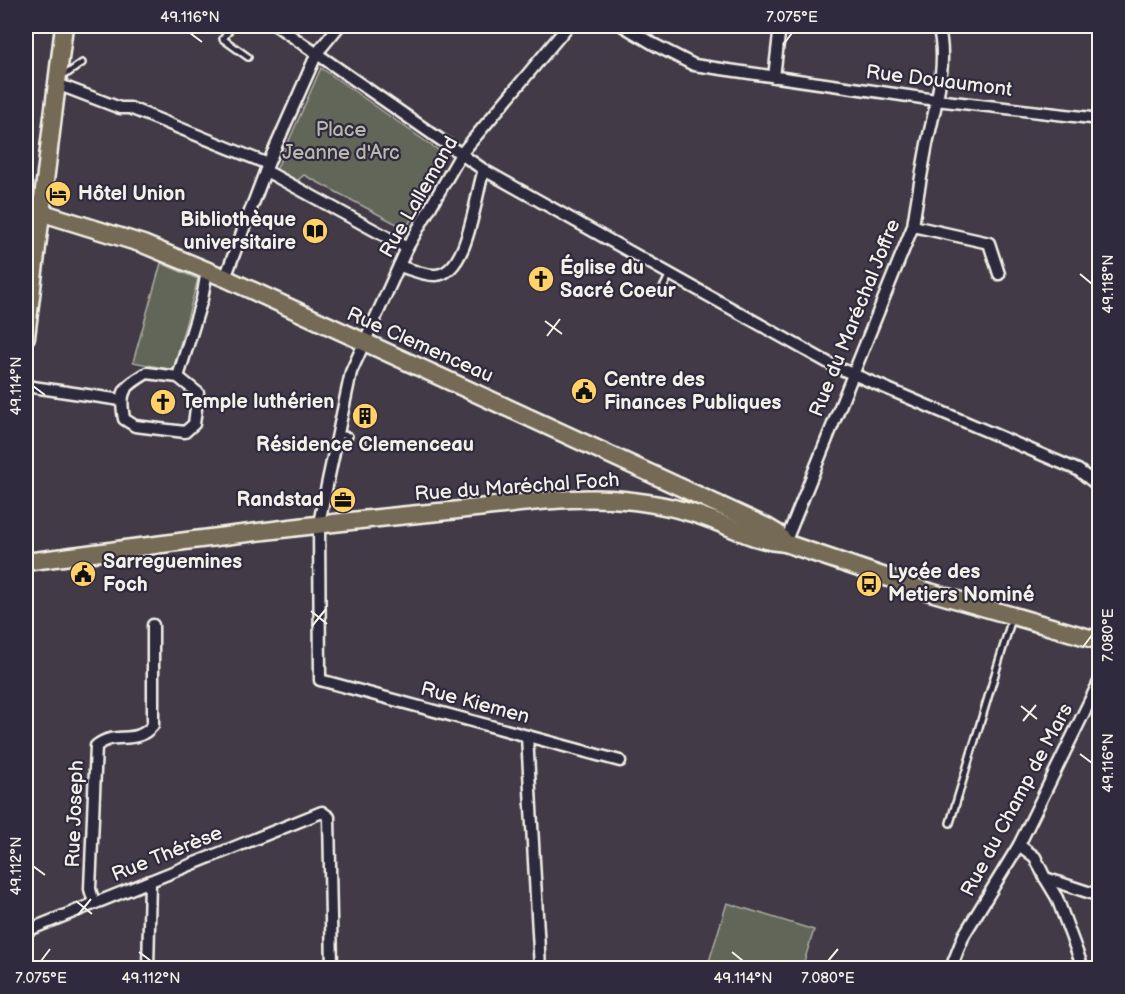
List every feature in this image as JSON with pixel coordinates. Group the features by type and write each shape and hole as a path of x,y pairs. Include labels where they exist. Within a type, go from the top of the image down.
{"main road":[{"path":"26,337 33,211 64,26"},
{"name":"Rue Clemenceau","path":"33,211 143,244 225,278 710,500 777,533 785,543"},
{"path":"676,508 682,502 681,487"},
{"name":"Rue du Maréchal Foch","path":"26,562 319,523 596,499 643,502 676,508 763,541 785,543 930,592 1100,641"},
{"path":"704,517 710,500"}],"street":[{"path":"277,26 484,170 852,375 1078,470 1100,487"},
{"path":"225,278 267,168 317,54 339,26"},
{"name":"Rue Lallemand","path":"320,680 319,523 343,435 351,372 407,248 461,154 568,26"},
{"name":"Rue Douaumont","path":"623,26 694,64 936,100 1100,119"},
{"path":"774,77 780,26"},
{"name":"Rue du Maréchal Joffre","path":"785,543 913,226 941,70 942,41 938,26"},
{"path":"57,78 120,108 130,108 267,168 407,248"},
{"path":"399,266 434,276 446,273 456,262 474,218 479,183 484,170"},
{"path":"913,226 989,243 999,274"},
{"path":"178,377 202,299 207,271"},
{"path":"147,373 178,377 198,393 194,424 185,432 135,426 124,418 121,400 126,386 147,373"},
{"path":"26,386 121,400"},
{"name":"Rue Joseph","path":"94,903 90,889 96,746 104,739 129,738 146,734 153,725 153,625"},
{"name":"Rue Kiemen","path":"320,680 620,761"},
{"name":"Rue du Champ de Mars","path":"952,965 964,935 1019,844 1100,680"},
{"path":"527,736 540,969"},
{"name":"Rue Thérèse","path":"26,931 322,812 329,817 332,969"},
{"path":"1019,844 1035,857 1044,878 1058,898 1083,969"},
{"path":"1044,878 1100,896"},
{"path":"148,969 150,881"},
{"path":"952,965 963,969"}],"lane":[{"path":"232,26 223,39 248,57"},
{"path":"57,78 82,63"},
{"path":"663,288 670,274"},
{"path":"369,441 378,442"},
{"path":"950,823 1013,616"}],"green space":[{"name":"Place Jeanne d'Arc","path":"321,68 445,155 406,229 304,175 296,182 276,170"},
{"path":"161,263 198,279 173,370 133,362"},
{"path":"727,903 814,930 802,968 707,968"}],"place":[{"name":"Hôtel Union","path":"58,194"},
{"name":"Bibliothèque universitaire","path":"315,231"},
{"name":"Église du Sacré Coeur","path":"541,279"},
{"name":"Centre des Finances Publiques","path":"584,391"},
{"name":"Temple luthérien","path":"163,402"},
{"name":"Résidence Clemenceau","path":"365,416"},
{"name":"Randstad","path":"343,500"},
{"name":"Sarreguemines Foch","path":"83,574"},
{"name":"Lycée des Metiers Nominé","path":"869,584"}]}
